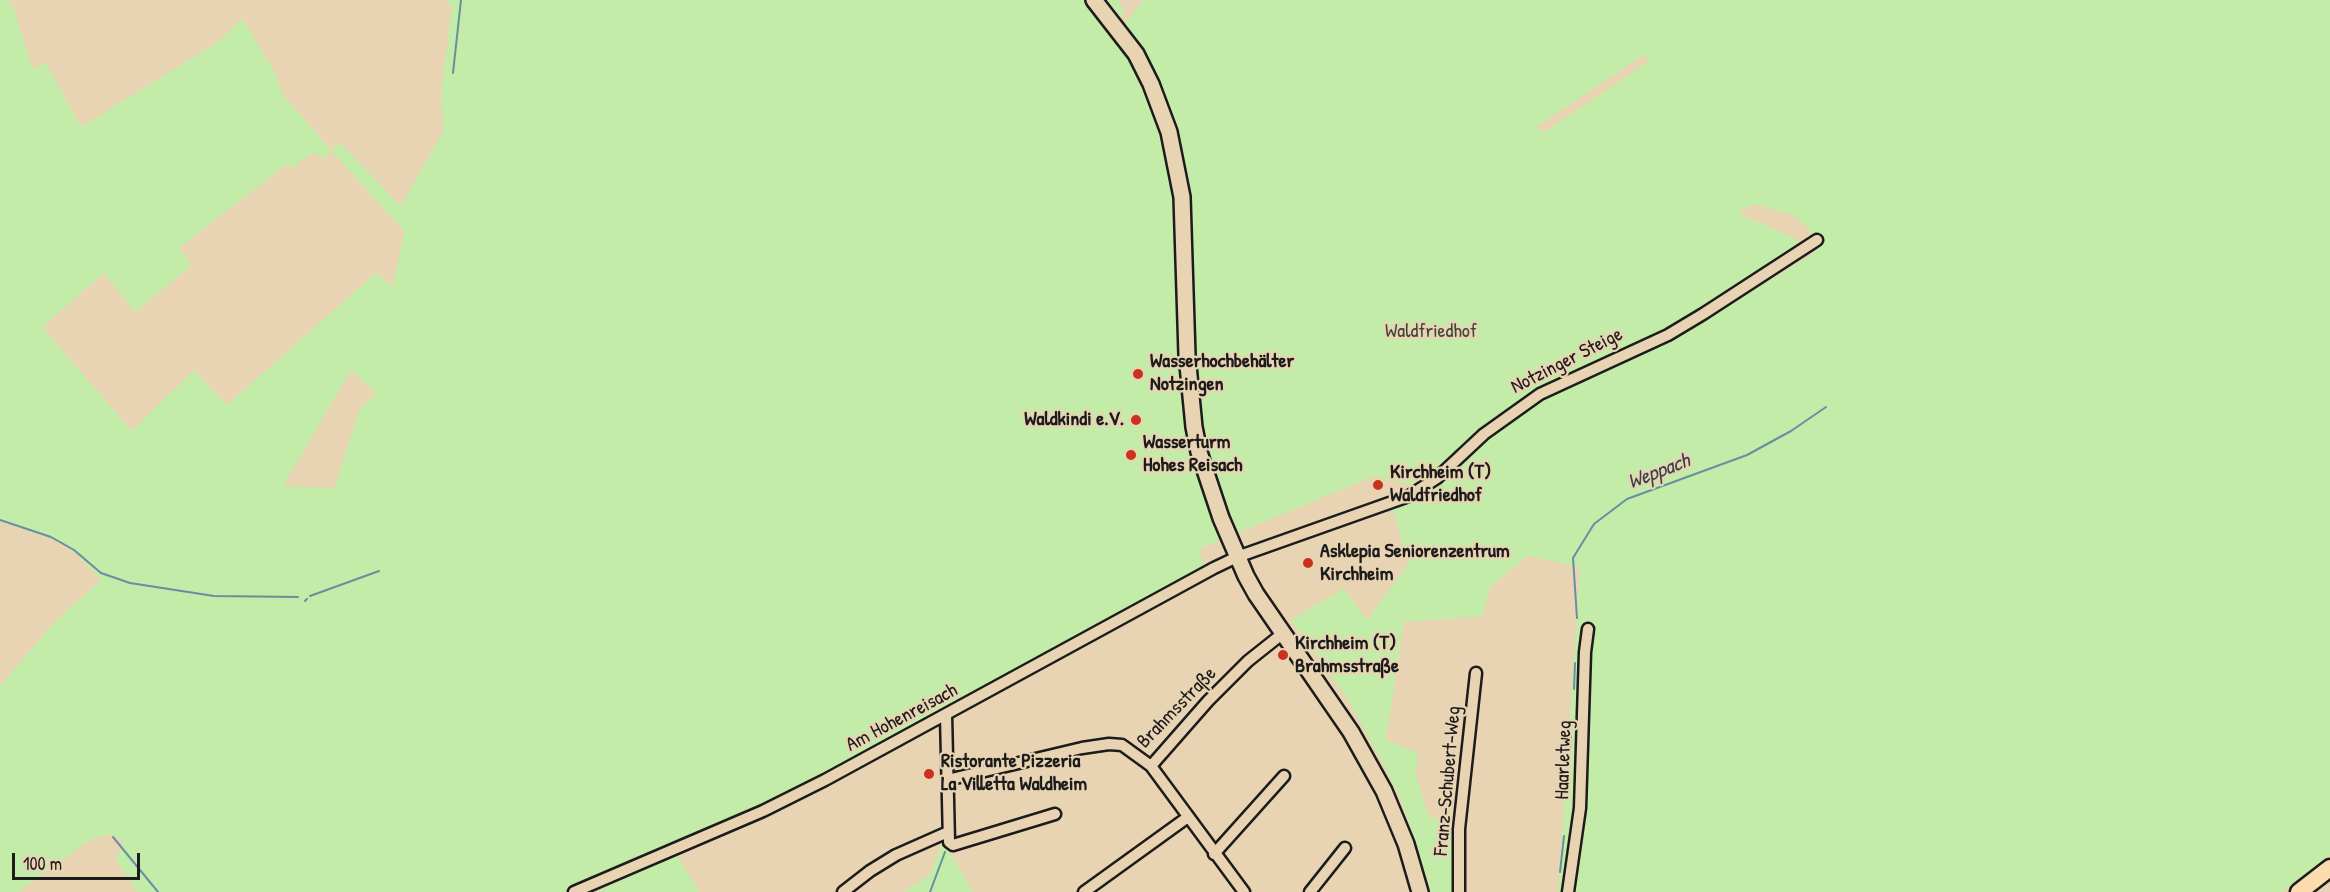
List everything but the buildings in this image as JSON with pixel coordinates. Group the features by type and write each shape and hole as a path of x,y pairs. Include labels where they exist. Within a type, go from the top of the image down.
{"main road":[{"path":"1094,0 1136,54 1162,109 1173,148 1182,197 1189,388 1194,427 1209,486 1237,557 1256,594 1351,732 1384,790 1406,844 1420,892"},
{"path":"2298,892 2330,868"}],"street":[{"name":"Notzinger Steige","path":"1237,557 1409,496 1437,478 1484,435 1540,393 1668,335 1817,240"},
{"name":"Am Hohenreisach","path":"574,892 763,811 946,715 1237,557"},
{"name":"Haarletweg","path":"1568,892 1580,808 1585,652 1588,629"},
{"name":"Brahmsstraße","path":"947,780 1082,748 1109,744 1122,745 1151,766 1248,661 1282,634"},
{"name":"Franz-Schubert-Weg","path":"1459,892 1459,829 1476,673"},
{"path":"946,715 949,842 953,845 1055,813"},
{"path":"1151,766 1244,892"},
{"path":"1214,854 1284,776"},
{"path":"1084,892 1188,817"},
{"path":"843,892 896,855 948,832"},
{"path":"1310,892 1345,848"}],"green space":[{"name":"Waldfriedhof","path":"0,0 7,0 13,7 33,69 46,62 81,127 218,42 242,18 274,71 283,95 331,150 340,143 401,206 444,130 441,95 452,7 447,0 1083,0 1115,35 1144,0 2330,0 2330,855 2282,892 1558,892 1580,567 1528,556 1491,586 1482,616 1404,622 1386,740 1418,753 1416,775 1429,817 1454,822 1455,892 1431,892 1401,800 1373,745 1348,700 1291,620 1344,588 1367,620 1408,564 1393,509 1421,496 1527,405 1697,325 1814,253 1811,231 1793,215 1754,204 1737,213 1799,240 1791,251 1680,323 1519,401 1437,468 1411,485 1374,476 1199,549 1205,568 827,778 566,892 137,892 116,859 124,841 110,834 91,839 18,892 0,892 0,686 54,623 101,580 67,544 0,521","holes":["1642,56 1651,60 1544,132 1535,128","331,150 404,231 393,287 376,273 227,405 194,370 132,431 42,327 104,273 135,312 192,265 179,248 287,164 292,168 314,152 322,159","351,370 376,393 360,409 334,488 283,486"]},
{"path":"1105,0 1118,0 1125,12 1123,15 1121,17"},
{"path":"943,840 973,892 903,892 930,875"},
{"path":"676,854 700,892 596,892"}],"waterway":[{"path":"453,73 461,0"},
{"name":"Weppach","path":"1577,618 1573,558 1594,524 1627,499 1747,455 1791,431 1826,407"},
{"path":"0,520 51,537 74,550 101,573 130,583 214,596 298,597"},
{"path":"310,596 379,571"},
{"name":"Weppach","path":"1574,689 1575,663"},
{"name":"Weppach","path":"1570,750 1571,735"},
{"name":"Weppach","path":"1560,872 1564,836"},
{"path":"113,837 158,892"},
{"path":"930,892 945,852"}],"place":[{"name":"Wasserhochbehälter Notzingen","path":"1138,374"},
{"name":"Waldkindi e.V.","path":"1136,420"},
{"name":"Wasserturm Hohes Reisach","path":"1131,455"},
{"name":"Kirchheim (T) Waldfriedhof","path":"1378,485"},
{"name":"Asklepia Seniorenzentrum Kirchheim","path":"1308,563"},
{"name":"Kirchheim (T) Brahmsstraße","path":"1283,655"},
{"name":"Ristorante Pizzeria La Villetta Waldheim","path":"929,774"}]}
